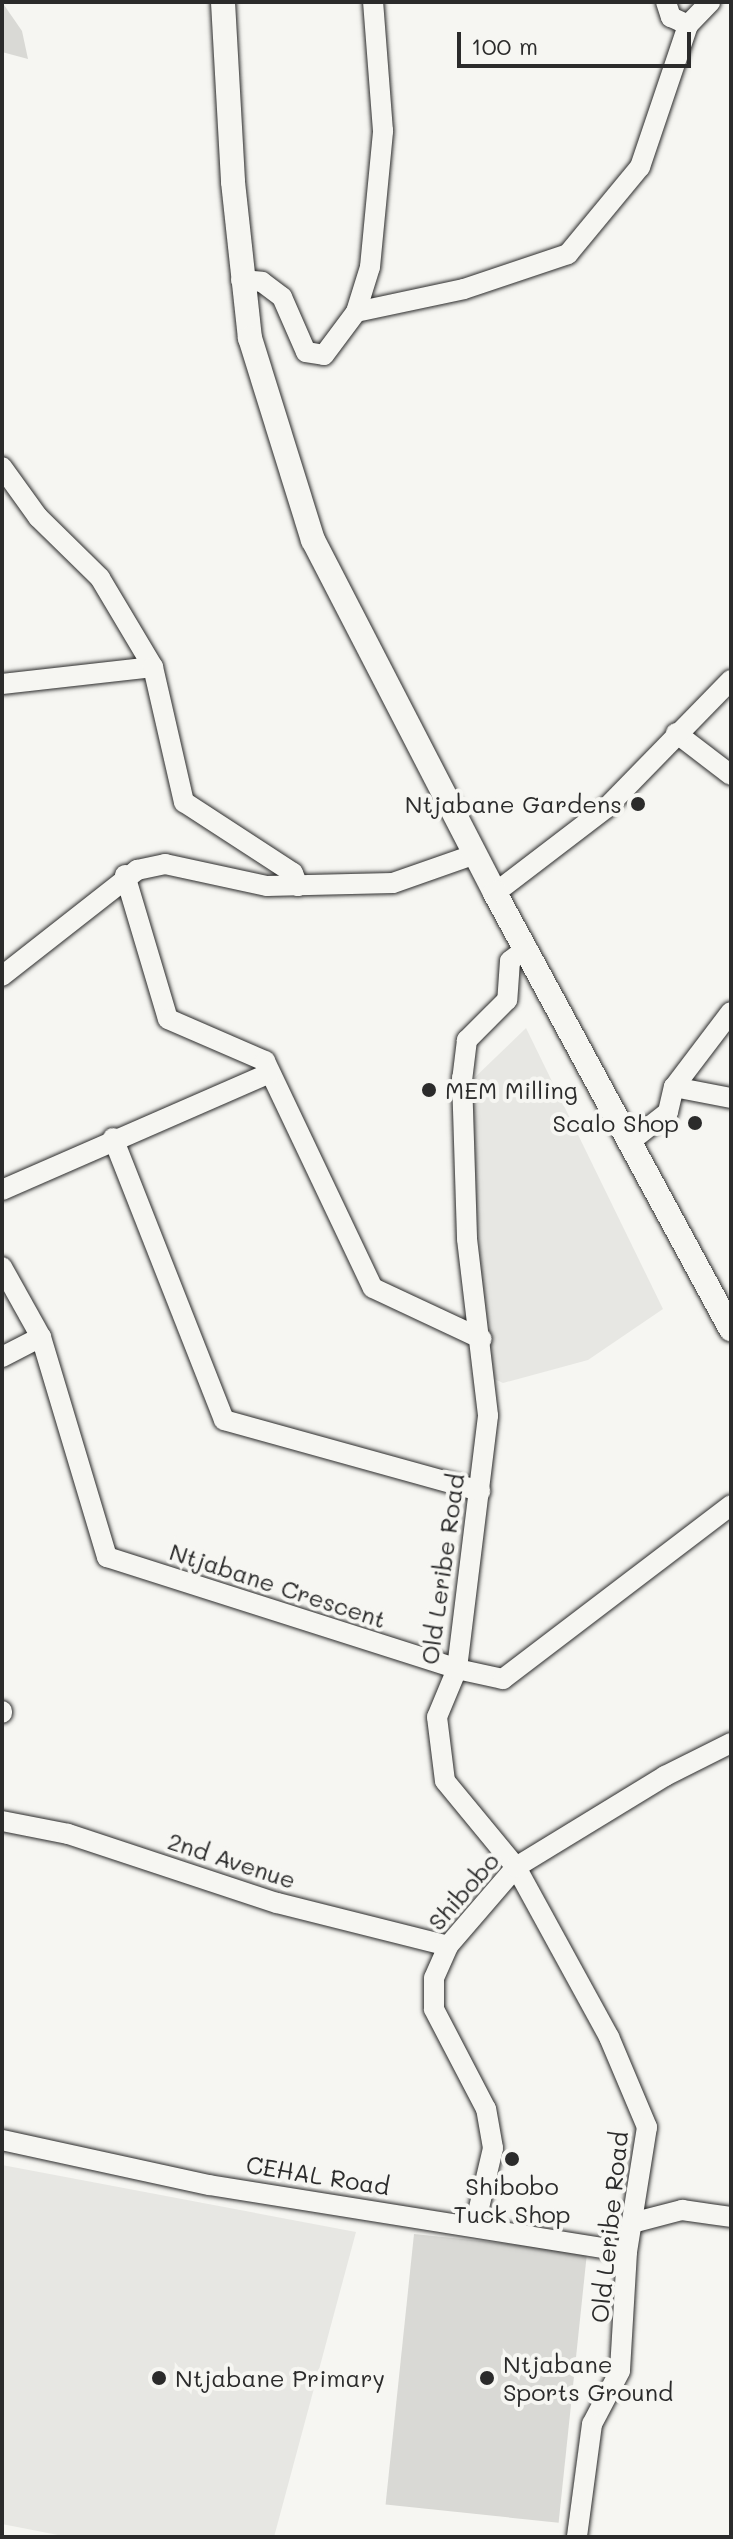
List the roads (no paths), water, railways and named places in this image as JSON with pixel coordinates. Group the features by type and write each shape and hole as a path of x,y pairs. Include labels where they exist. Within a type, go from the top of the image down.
{"main road":[{"path":"223,2 241,280 272,418 313,540 495,893 731,1329"}],"street":[{"path":"241,280 262,282 282,297 306,352 324,355 356,312 370,267 383,131 373,2"},
{"path":"666,2 671,17 688,25"},
{"path":"356,312 464,289 568,254 640,167 688,25 710,2"},
{"path":"2,467 38,517 100,578 153,667 184,802 293,873 298,886"},
{"path":"2,684 153,667"},
{"path":"495,893 606,808 731,680"},
{"path":"676,733 731,775"},
{"path":"2,976 125,875 165,864 267,886 393,883 476,854"},
{"path":"125,875 168,1019 241,1047 265,1061 373,1288 482,1339"},
{"name":"Old Leribe Road","path":"527,948 510,961 507,1000 467,1040 462,1078 467,1239 482,1339 488,1416 457,1669 437,1717 445,1781 516,1867 609,2037 647,2127 627,2252 620,2371 592,2424 577,2537"},
{"path":"631,1141 668,1112 674,1087 731,1012"},
{"path":"2,1190 113,1138 270,1073"},
{"path":"674,1087 731,1098"},
{"path":"113,1138 224,1420 480,1491"},
{"name":"Ntjabane Crescent","path":"2,1267 41,1337 107,1557 457,1669 503,1679 731,1505"},
{"path":"2,1357 41,1337"},
{"name":"Shibobo","path":"475,2225 493,2148 486,2109 434,2009 434,1978 448,1946 516,1867 665,1776 731,1743"},
{"name":"2nd Avenue","path":"2,1821 68,1834 277,1903 448,1946"},
{"name":"CEHAL Road","path":"2,2140 209,2185 475,2225 627,2252"},
{"path":"632,2223 682,2210 731,2217"}],"place":[{"name":"Ntjabane Gardens","path":"638,804"},
{"name":"MEM Milling","path":"429,1090"},
{"name":"Scalo Shop","path":"695,1123"},
{"name":"Shibobo Tuck Shop","path":"512,2159"},
{"name":"Ntjabane Primary","path":"159,2378"},
{"name":"Ntjabane Sports Ground","path":"487,2378"}]}
